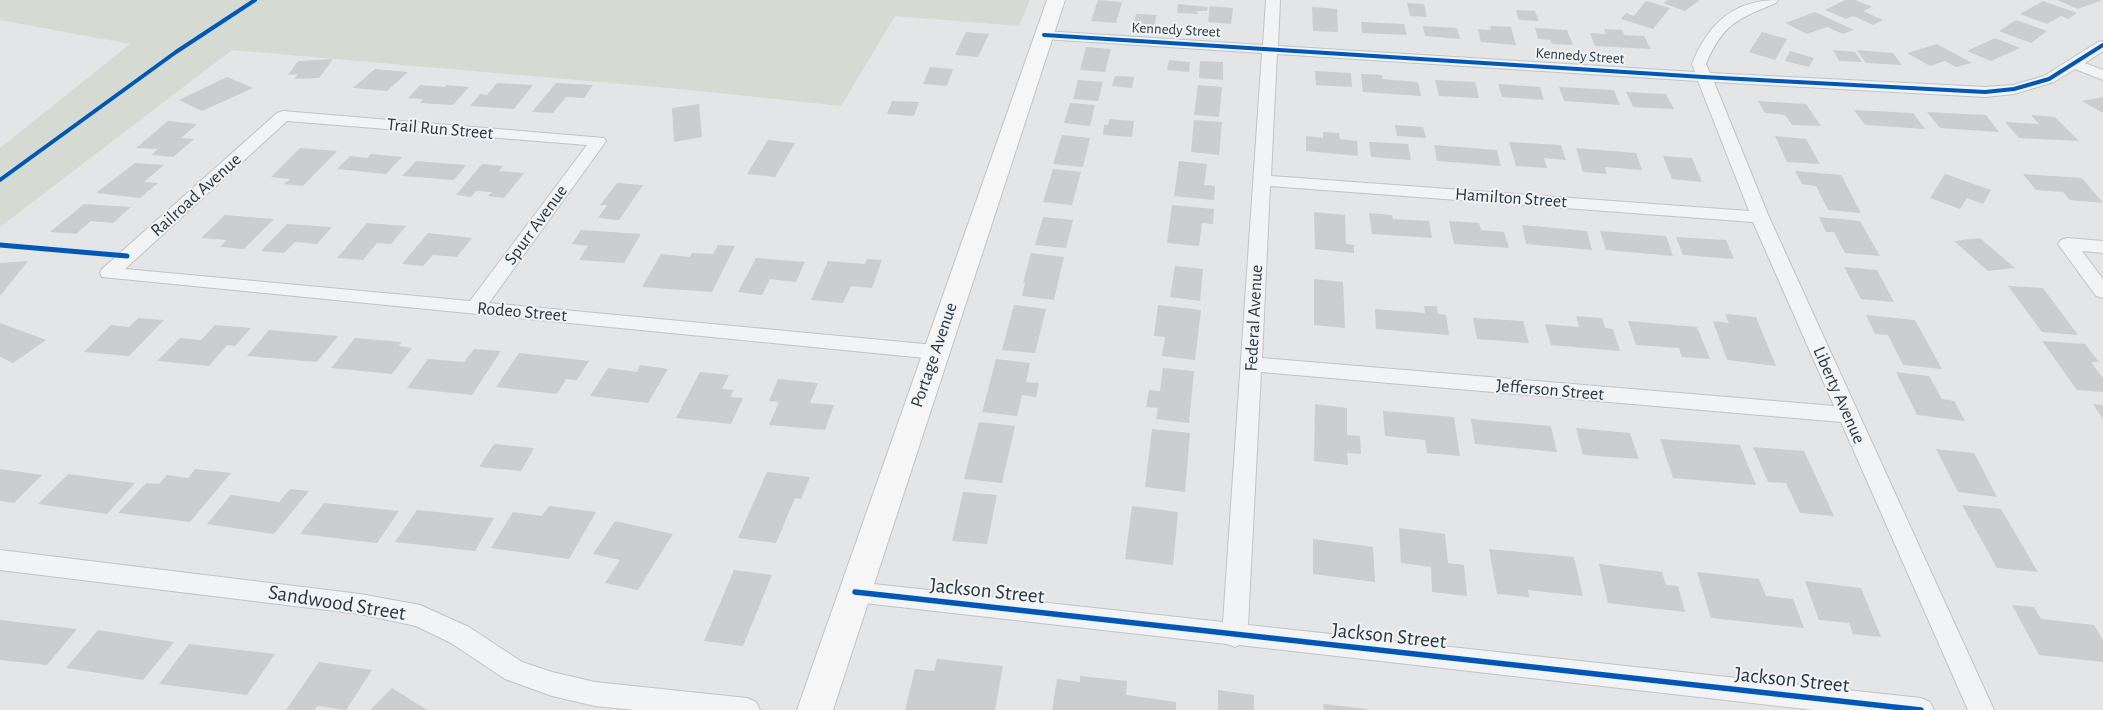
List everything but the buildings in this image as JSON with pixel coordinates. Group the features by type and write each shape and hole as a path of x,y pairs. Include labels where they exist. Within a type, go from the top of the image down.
{"street":[{"name":"Portage Avenue","path":"815,710 1056,0"},
{"name":"Federal Avenue","path":"1235,636 1273,0"},
{"path":"1703,77 1699,64 1707,41 1724,21 1771,0"},
{"name":"Kennedy Street","path":"1044,35 1703,77 1985,92 2014,89 2050,79 2103,45"},
{"path":"2075,64 2103,74"},
{"name":"Liberty Avenue","path":"1703,77 1760,217 1981,710"},
{"name":"Trail Run Street","path":"283,116 598,142"},
{"name":"Railroad Avenue","path":"109,273 283,116"},
{"name":"Spurr Avenue","path":"475,308 598,142"},
{"name":"Hamilton Street","path":"1262,180 1760,217"},
{"path":"2103,247 2067,244 2103,292"},
{"name":"Rodeo Street","path":"109,273 935,352"},
{"name":"Jefferson Street","path":"1252,364 1848,415"},
{"name":"Sandwood Street","path":"0,560 360,604 420,616 460,635 514,672 552,684 595,694 747,710"},
{"name":"Jackson Street","path":"855,592 1235,636 1920,710"}],"shaded area":[{"path":"0,0 1030,0 1019,26 895,16 841,106 691,90 232,50 0,227 0,148 130,44 0,20"}],"cycle path":[{"path":"0,180 176,52 255,0"},
{"path":"1044,35 1703,77 1985,92 2014,89 2049,79 2103,45"},
{"path":"0,245 127,256"},
{"path":"855,592 1921,710"}]}
